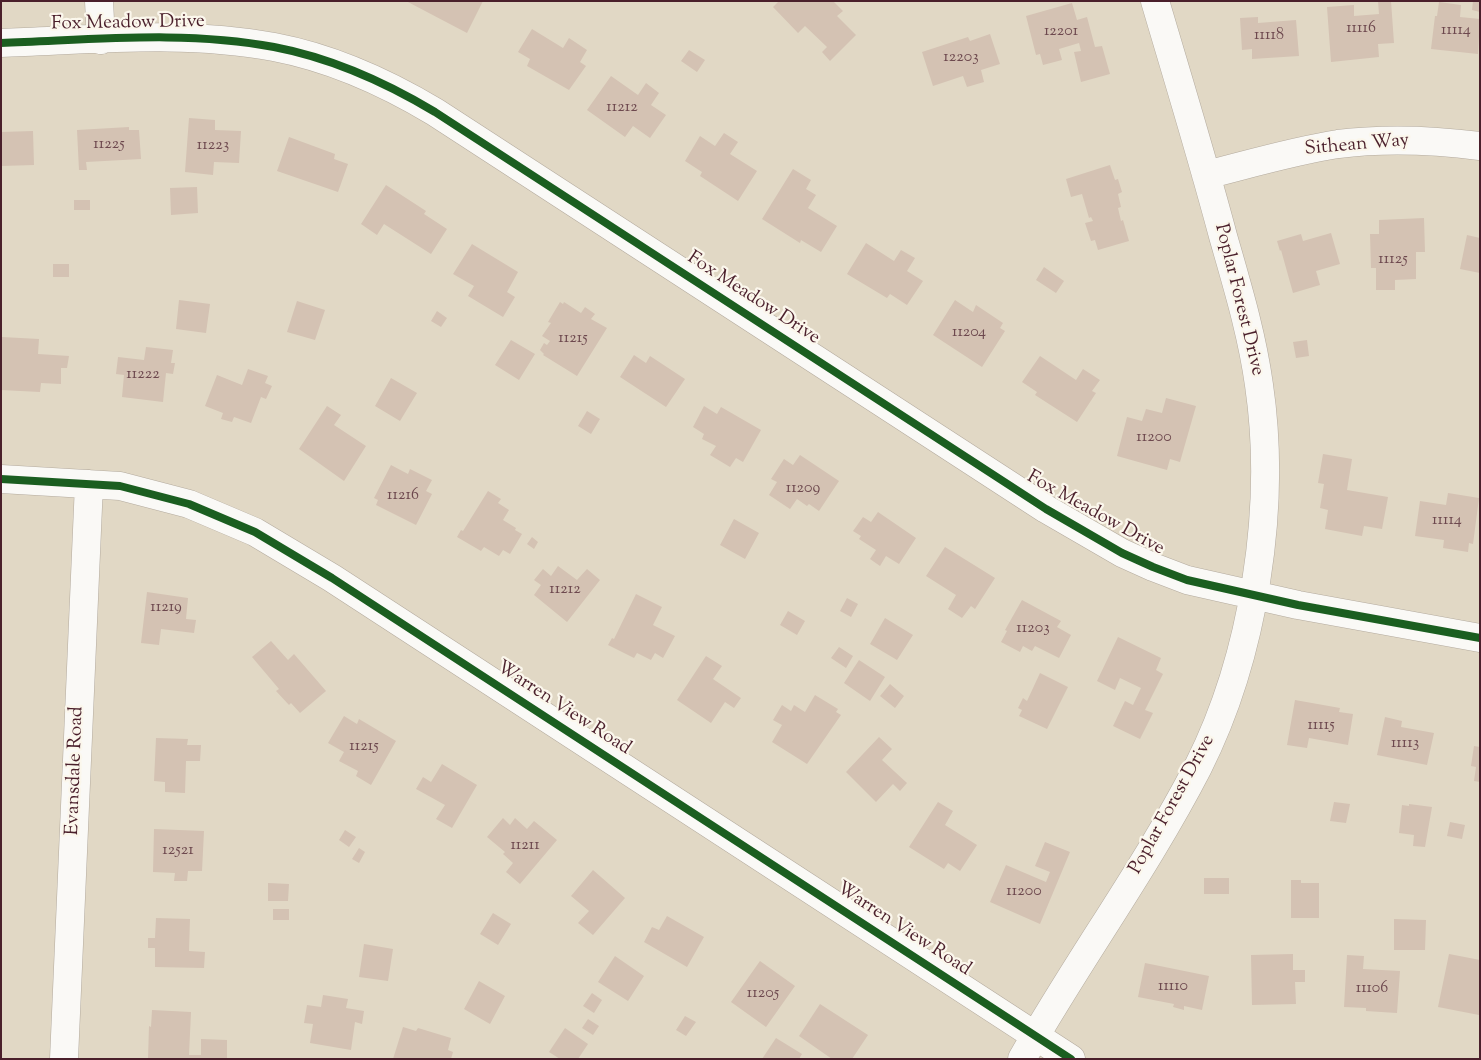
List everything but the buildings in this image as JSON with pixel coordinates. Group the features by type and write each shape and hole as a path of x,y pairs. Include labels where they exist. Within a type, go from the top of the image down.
{"street":[{"path":"99,1 101,40"},
{"name":"Poplar Forest Drive","path":"1022,1059 1035,1035 1164,830 1199,765 1215,729 1236,672 1244,642 1261,545 1264,508 1264,457 1259,386 1249,329 1155,1"},
{"name":"Fox Meadow Drive","path":"1,44 171,37 218,39 274,47 337,65 366,76 405,94 444,118 1078,528 1122,553 1187,580 1252,595 1480,638"},
{"name":"Sithean Way","path":"1206,174 1295,152 1338,144 1386,140 1440,141 1480,146"},
{"name":"Warren View Road","path":"1,480 120,486 189,504 255,532 288,550 1071,1059"},
{"name":"Evansdale Road","path":"64,1059 89,484"}],"cycle path":[{"path":"1,43 104,38 173,37 207,39 274,47 317,58 358,72 435,112 1046,509 1122,553 1187,580 1298,605 1480,638"},
{"path":"1,479 120,486 189,504 255,532 332,578 1071,1059"}]}
